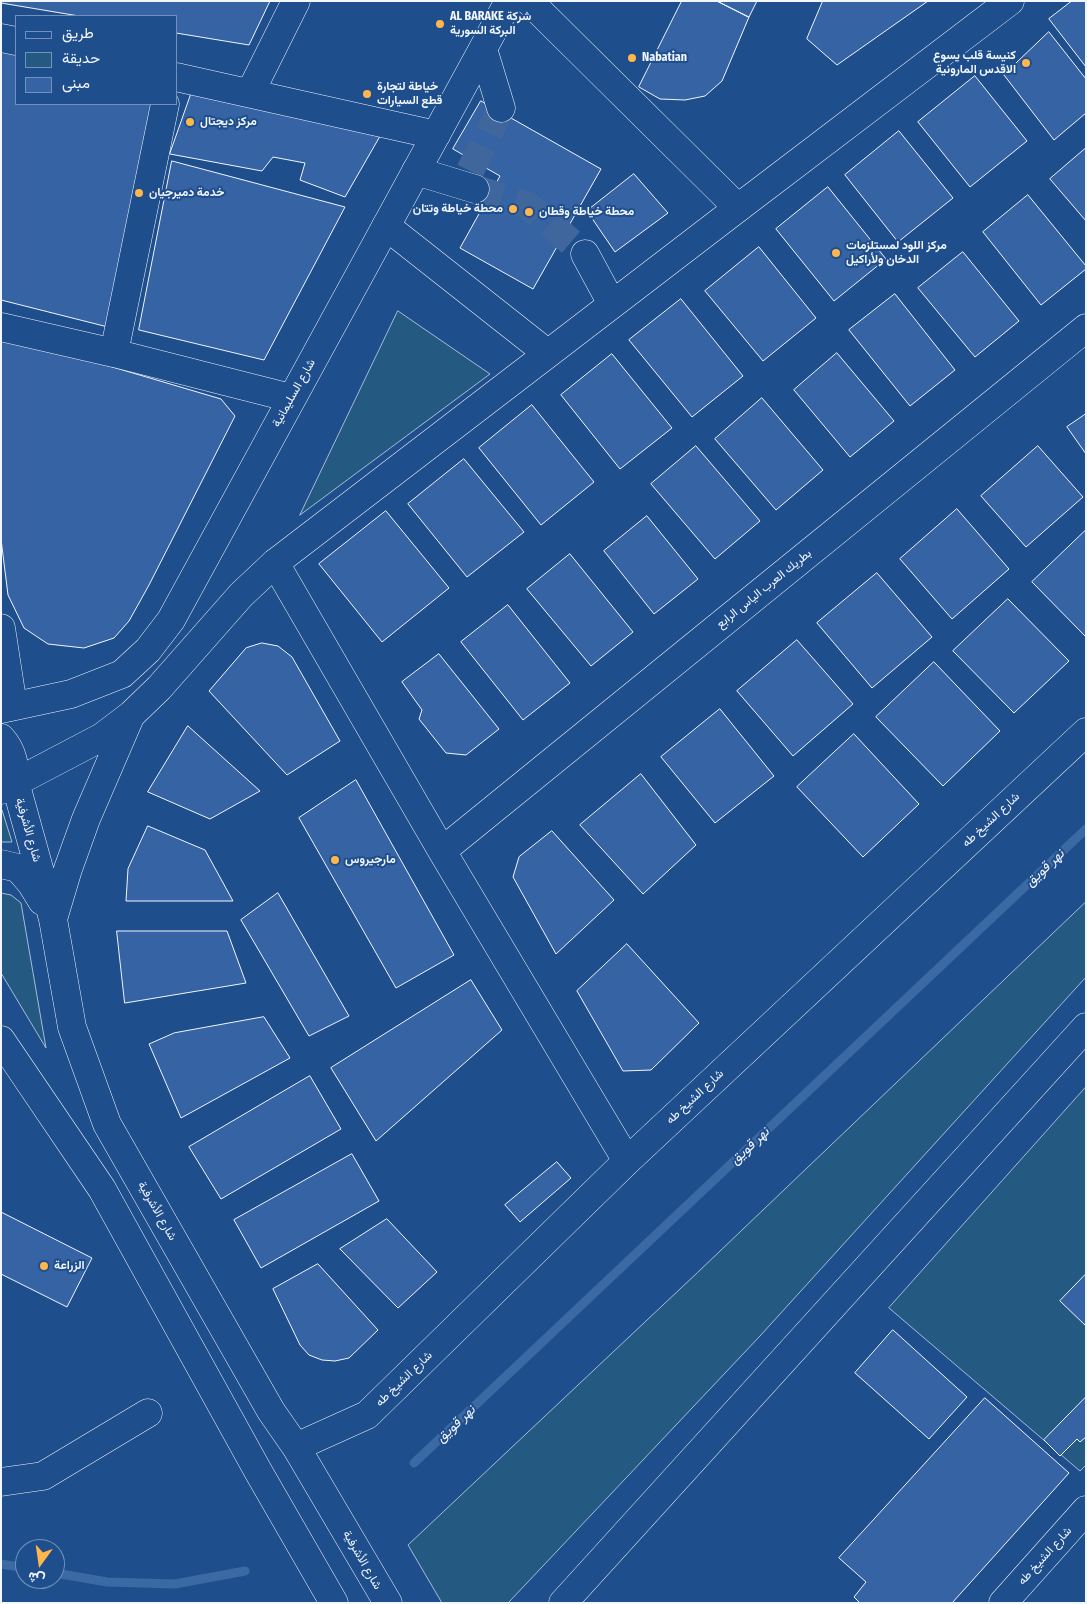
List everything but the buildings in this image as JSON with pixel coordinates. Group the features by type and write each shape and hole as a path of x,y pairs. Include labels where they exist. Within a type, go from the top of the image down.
{"main road":[{"path":"250,93 296,1"},
{"name":"شارع السليمانية","path":"7,707 71,694 122,674 148,650 171,620 509,1"},
{"path":"529,1 738,208"},
{"path":"8,786 102,737 131,715 159,688 241,595 276,562 1010,1"},
{"path":"1,38 15,41"},
{"path":"483,49 501,108"},
{"path":"178,77 436,135"},
{"path":"114,353 165,105"},
{"path":"416,171 470,181"},
{"path":"386,226 547,353"},
{"path":"585,254 612,304"},
{"path":"1,327 114,353 291,398"},
{"name":"بطريك العرب الياس الرابع","path":"442,851 1086,328"},
{"path":"276,562 442,851 627,1162"},
{"path":"1,628 7,707"},
{"path":"53,919 86,819 131,715"},
{"name":"شارع الشيخ طه","path":"296,1447 367,1415 627,1162 1086,732"},
{"name":"شارع الأشرفية","path":"1,738 11,753 15,768 8,786 53,919 72,1027 107,1124 271,1411 296,1447 388,1603"},
{"path":"1,864 18,868 53,919"},
{"path":"563,1603 1086,1027"},
{"path":"1,1040 102,1189 258,1471 334,1603"},
{"path":"1,1482 43,1476 148,1413"},
{"name":"شارع الشيخ طه","path":"1003,1603 1086,1510"}],"green space":[{"path":"398,311 490,374 300,515"},
{"path":"2,810 12,842 1,842"},
{"path":"1,893 11,895 21,903 46,1048 1,973"},
{"path":"1086,902 1086,977 760,1336 508,1603 442,1603 408,1545 697,1273"},
{"path":"1086,1087 1086,1465 1080,1471 889,1308"}],"waterway":[{"name":"نهر قويق","path":"414,1463 1086,829"},
{"name":"نهر قويق","path":"1,1564 15,1566"},
{"name":"نهر قويق","path":"65,1575 107,1582 175,1584 245,1571"}],"tunnel":[{"path":"470,171 501,108"},
{"path":"475,189 527,205 585,254"}],"place":[{"name":"AL BARAKE شركة البركة السورية","path":"440,24"},
{"name":"Nabatian","path":"632,58"},
{"name":"كنيسة قلب يسوع الاقدس المارونية","path":"1026,63"},
{"name":"خياطة لتجارة قطع السيارات","path":"367,94"},
{"name":"مركز ديجتال","path":"190,122"},
{"name":"خدمة دميرجيان","path":"139,193"},
{"name":"محطة خياطة وتتان","path":"513,209"},
{"name":"محطة خياطة وقطان","path":"529,212"},
{"name":"مركز اللود لمستلزمات الدخان ولأراكيل","path":"836,253"},
{"name":"مارجيروس","path":"335,860"},
{"name":"الزراعة","path":"44,1266"}]}
